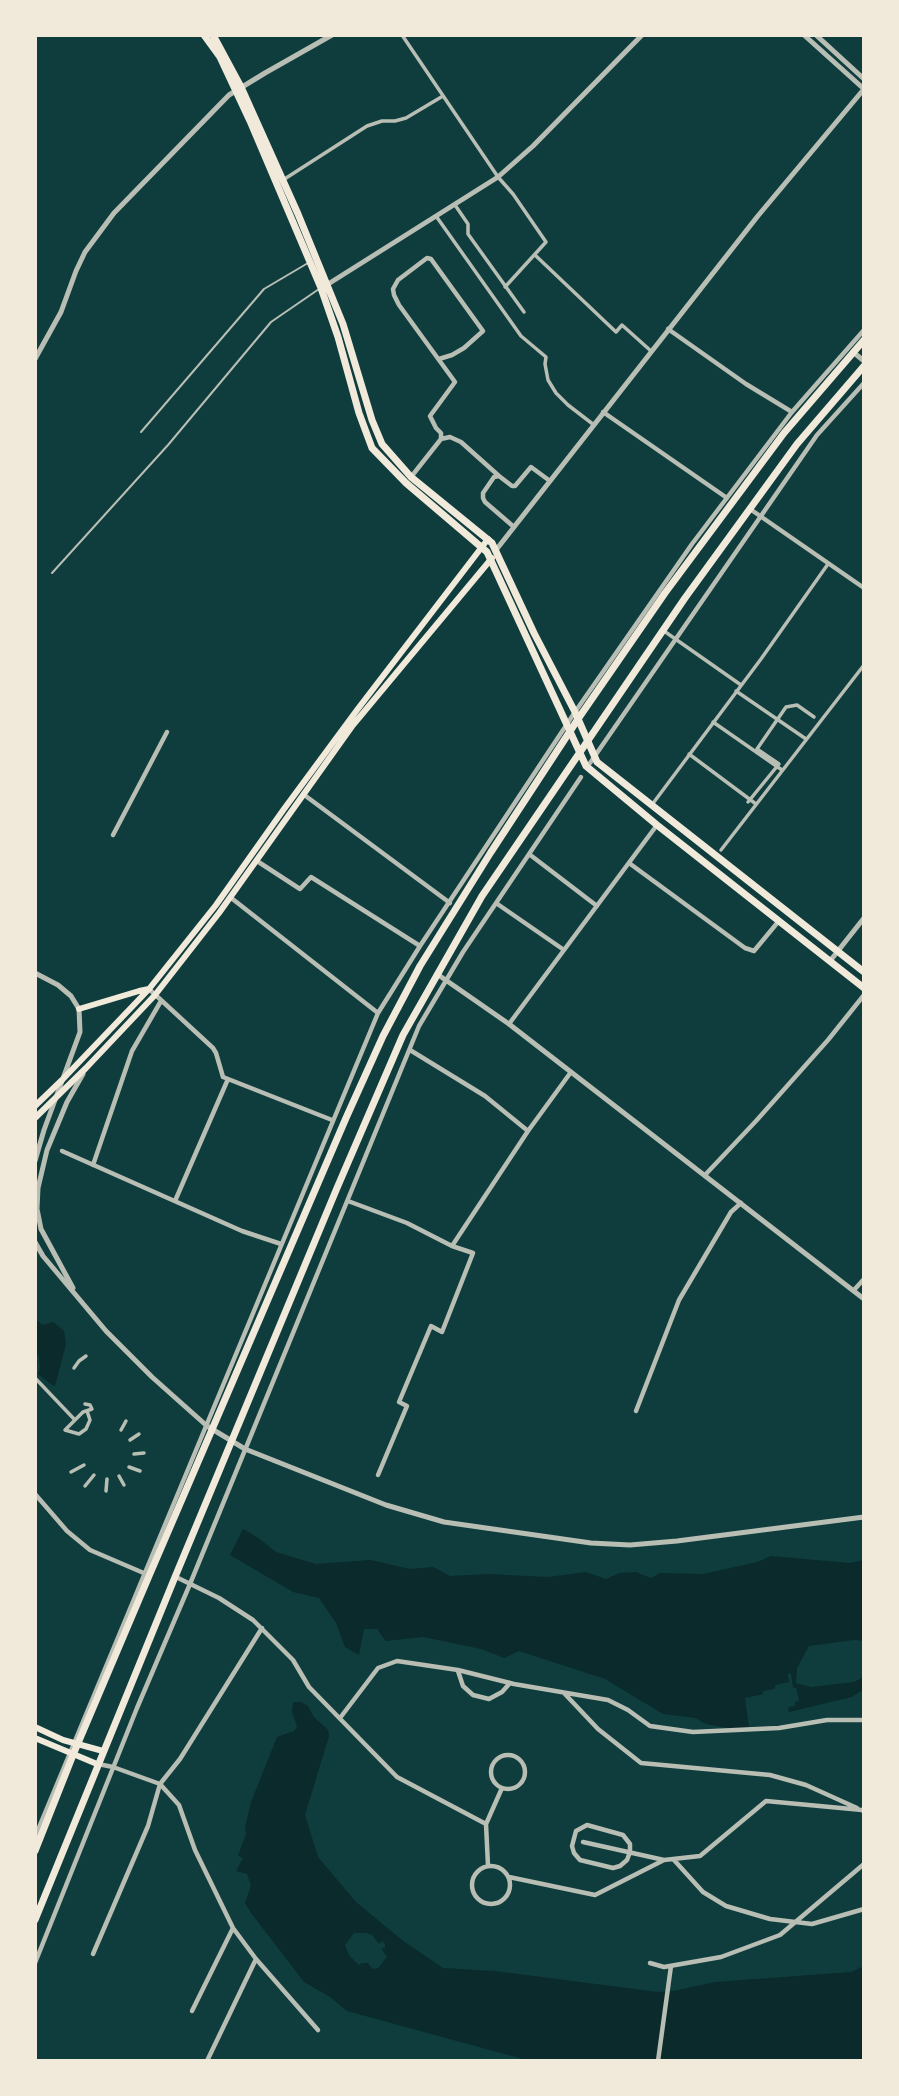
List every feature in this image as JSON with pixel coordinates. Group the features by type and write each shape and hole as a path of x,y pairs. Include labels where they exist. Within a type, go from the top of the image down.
{"main road":[{"path":"204,35 239,89 310,262 342,324 382,444 411,477 488,538 496,550 534,633 577,716 592,760 864,972"},
{"path":"213,35 283,180 323,287 359,413 372,448 406,483 487,552 589,770 864,988"},
{"path":"35,1851 71,1754 210,1429 383,1036 420,966 577,716 665,593 807,404 863,343"},
{"path":"35,1920 97,1764 403,1035 482,896 587,742 797,443 864,366"},
{"path":"35,1106 149,989 216,905 300,787 488,538"},
{"path":"35,1118 155,995 257,861 353,725 491,561 496,550"},
{"path":"79,1009 149,989"},
{"path":"35,1727 103,1751"},
{"path":"35,1738 97,1764"}],"street":[{"path":"35,359 61,312 80,262 104,226 229,95 332,35"},
{"path":"402,35 546,243 505,287"},
{"path":"323,287 498,177 533,146 642,35"},
{"path":"496,550 757,217 864,89 804,35"},
{"path":"816,35 864,79"},
{"path":"283,180 368,126 406,118 443,95"},
{"path":"455,205 469,226 468,234 524,312"},
{"path":"436,216 521,336 545,357 548,380 556,393 594,425"},
{"path":"535,255 616,332 622,325 651,351"},
{"path":"411,477 441,439 441,433 430,416 455,382 394,295 393,289 398,280 427,258 431,259 483,331 464,348 439,359"},
{"path":"668,329 746,384 792,412"},
{"path":"577,716 692,544 792,412 864,331"},
{"path":"853,352 864,361"},
{"path":"592,760 817,435 864,383"},
{"path":"603,412 727,498"},
{"path":"441,439 450,437 461,442 512,486 515,486 531,467 551,482"},
{"path":"499,476 496,475 487,485 483,498 515,528"},
{"path":"750,509 864,588"},
{"path":"654,802 828,564"},
{"path":"664,631 741,685"},
{"path":"721,850 864,665"},
{"path":"736,691 806,739"},
{"path":"748,802 779,764 757,748 786,707 797,705 814,717"},
{"path":"713,722 782,771"},
{"path":"210,1429 281,1244 378,1013 420,946 569,728"},
{"path":"113,835 167,732"},
{"path":"689,754 757,804"},
{"path":"35,1963 113,1767 419,1026 496,903 581,777"},
{"path":"303,794 450,903"},
{"path":"736,820 741,824"},
{"path":"509,1024 657,825"},
{"path":"529,854 597,906"},
{"path":"257,861 300,889 310,877 420,946"},
{"path":"629,863 745,948 754,951 778,922"},
{"path":"230,897 378,1013"},
{"path":"496,903 564,950"},
{"path":"830,961 864,918"},
{"path":"35,973 58,985 71,996 79,1009 79,1038 35,1161"},
{"path":"437,974 509,1024 864,1299"},
{"path":"149,989 208,1042 216,1054 222,1075 332,1120"},
{"path":"705,1175 828,1040 864,995"},
{"path":"93,1165 132,1051 161,1001"},
{"path":"410,1050 485,1096 528,1131"},
{"path":"79,1300 41,1229 37,1209 38,1188 47,1150 67,1101 86,1068"},
{"path":"452,1246 528,1131 571,1072"},
{"path":"175,1201 228,1079"},
{"path":"62,1151 242,1231 281,1244"},
{"path":"348,1201 407,1223 452,1246 473,1253 442,1332 431,1326 399,1402 407,1406 378,1475"},
{"path":"636,1411 679,1300 731,1212 741,1203"},
{"path":"35,1242 43,1256 106,1331 210,1429 231,1444 386,1505 444,1522 591,1543 649,1545 864,1517"},
{"path":"854,1290 864,1279"},
{"path":"74,1368 86,1356"},
{"path":"35,1359 35,1366"},
{"path":"35,1378 75,1420"},
{"path":"85,1404 92,1409 87,1411 75,1420 65,1430 79,1434 88,1431 90,1420 87,1411"},
{"path":"121,1430 126,1421"},
{"path":"130,1440 139,1434"},
{"path":"134,1454 144,1453"},
{"path":"71,1472 84,1465"},
{"path":"129,1467 140,1471"},
{"path":"85,1486 94,1475"},
{"path":"119,1476 124,1485"},
{"path":"106,1491 107,1479"},
{"path":"35,1494 67,1531 90,1550 147,1575"},
{"path":"175,1577 219,1598 262,1628 293,1660 309,1687 397,1777 486,1824"},
{"path":"93,1954 148,1826 160,1784 180,1759 262,1628"},
{"path":"340,1718 378,1668 397,1661 458,1670 510,1683 608,1700 650,1726 693,1732 779,1728 827,1720 864,1720"},
{"path":"458,1670 463,1686 473,1695 489,1699 502,1692 510,1683"},
{"path":"564,1692 598,1729 641,1763 770,1775 806,1785 863,1811"},
{"path":"35,1837 71,1754"},
{"path":"512,1755 522,1761 525,1777 513,1788 502,1788 494,1781 491,1770 496,1759 512,1755"},
{"path":"97,1764 160,1784 178,1805 195,1850 233,1928 317,2030"},
{"path":"488,1866 486,1824 502,1788"},
{"path":"583,1842 664,1860 700,1856 766,1801 863,1811"},
{"path":"587,1825 623,1835 630,1844 630,1852 627,1860 613,1868 580,1860 572,1846 576,1830 587,1825"},
{"path":"673,1859 703,1892 726,1906 771,1919 812,1924 864,1909"},
{"path":"509,1877 509,1889 502,1900 491,1904 484,1903 475,1895 472,1882 477,1871 488,1866 500,1868 509,1877 595,1895 664,1860"},
{"path":"650,1963 664,1967 721,1957 780,1936 864,1864"},
{"path":"192,2011 233,1928"},
{"path":"208,2061 256,1959"},
{"path":"658,2061 671,1966"}],"lane":[{"path":"141,432 264,289 310,262"},
{"path":"52,573 168,444 271,322 323,287"}],"water":[{"path":"35,1319 43,1325 53,1322 64,1331 66,1344 55,1386 38,1374 40,1368 35,1350"},
{"path":"243,1529 276,1552 316,1564 371,1560 410,1569 433,1567 450,1576 489,1574 548,1577 586,1572 606,1579 619,1573 636,1572 651,1578 660,1573 703,1574 757,1562 771,1556 850,1563 864,1560 864,1641 809,1646 797,1668 796,1683 811,1687 854,1682 864,1677 864,1689 852,1697 789,1712 788,1707 795,1706 795,1702 799,1701 791,1674 788,1674 789,1682 775,1685 775,1689 763,1691 763,1694 745,1698 749,1727 733,1729 706,1724 695,1718 663,1714 605,1679 519,1651 504,1658 481,1649 423,1637 386,1641 377,1629 364,1629 359,1655 345,1647 336,1623 319,1598 293,1592 230,1555"},
{"path":"293,1702 301,1702 308,1706 314,1717 328,1730 329,1736 305,1815 318,1857 356,1902 402,1940 443,1968 495,1971 658,1992 715,1982 851,1972 864,1966 864,2061 530,2061 347,2011 330,1997 304,1982 251,1913 245,1903 251,1885 247,1874 236,1871 243,1858 238,1856 246,1834 251,1802 277,1737 294,1731 297,1727 292,1712","holes":["354,1933 372,1935 379,1944 382,1941 385,1944 385,1948 381,1948 387,1957 378,1968 372,1969 368,1963 359,1965 349,1955 345,1945"]}]}
